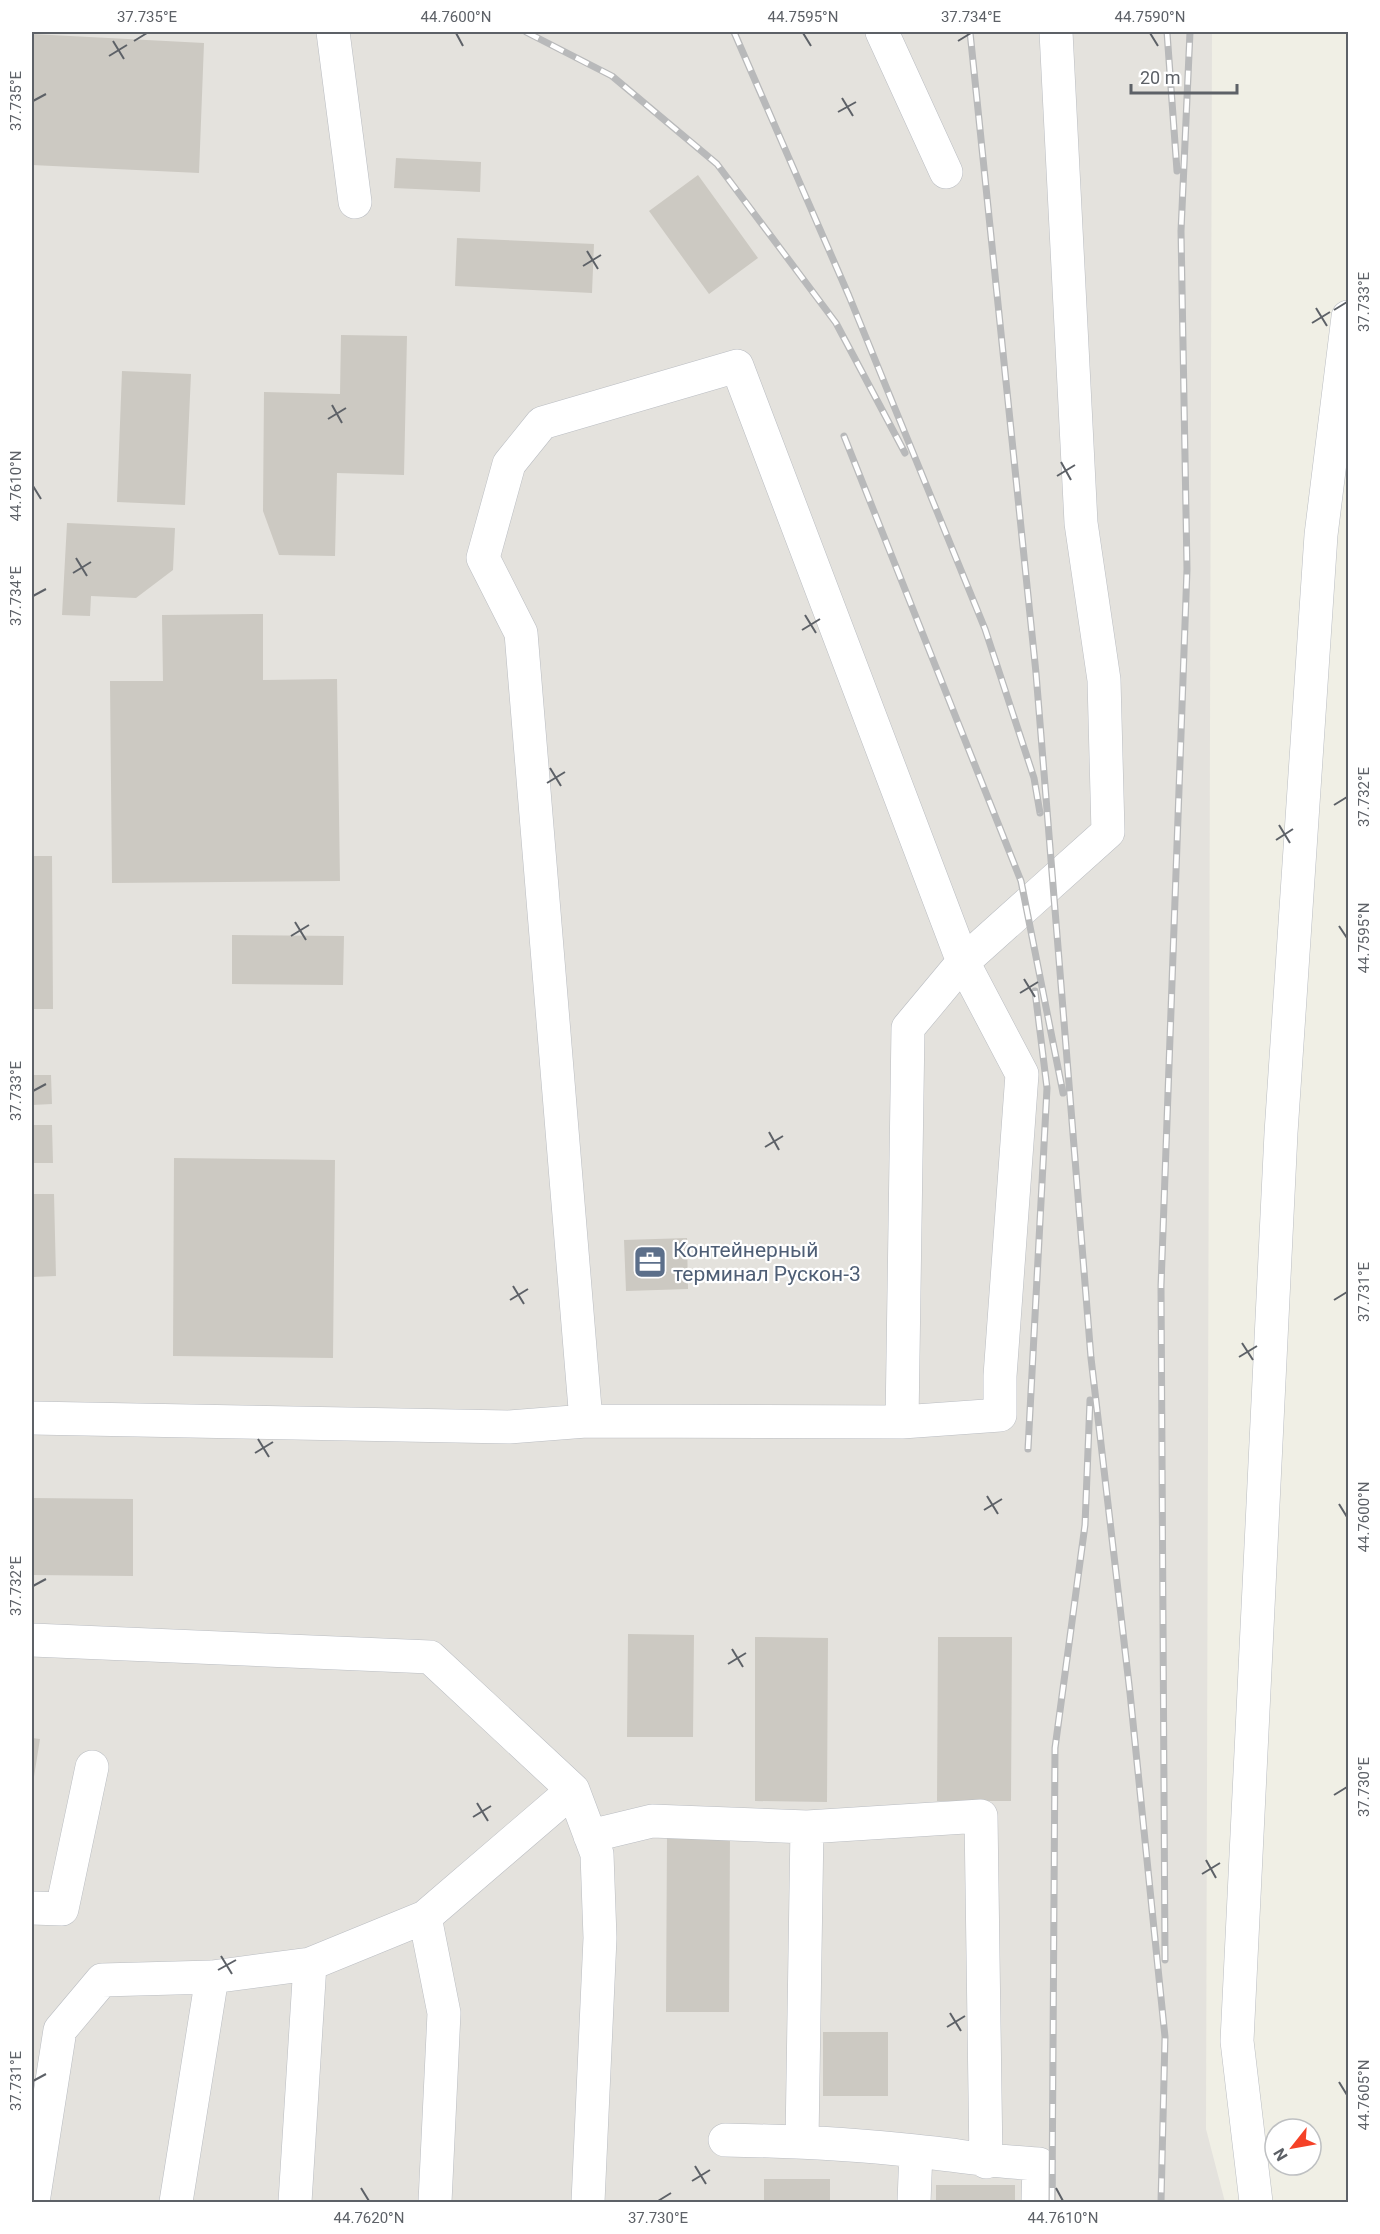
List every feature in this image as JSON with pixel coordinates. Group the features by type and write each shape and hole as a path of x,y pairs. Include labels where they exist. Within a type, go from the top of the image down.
{"street":[{"path":"333,32 355,202"},
{"path":"882,32 946,172"},
{"path":"902,1422 908,1028 963,962 1108,832 1104,680 1081,523 1056,32"},
{"path":"1256,2202 1237,2042 1279,1169 1321,535 1348,317"},
{"path":"32,1418 509,1427 586,1421 902,1422 1000,1415 1000,1376 1022,1074 963,962 737,366 542,423 509,464 483,558 521,633 586,1421"},
{"path":"32,1640 430,1657 573,1790 597,1854 600,1938 588,2202"},
{"path":"32,1908 62,1909 92,1767"},
{"path":"33,2202 60,2030 102,1980 212,1977 310,1965 426,1917 573,1790"},
{"path":"590,1836 652,1821 807,1827 981,1816 986,2162"},
{"path":"802,2141 807,1827"},
{"path":"426,1917 444,2013 435,2202"},
{"path":"295,2202 310,1965"},
{"path":"176,2202 212,1977"},
{"path":"725,2140 802,2141 916,2151 986,2162 1039,2164 1038,2202"},
{"path":"914,2202 916,2151"}],"shaded area":[{"path":"32,32 1212,32 1206,2129 1225,2202 32,2202"}],"building":[{"path":"32,34 204,43 199,173 32,165"},
{"path":"396,158 481,162 480,192 394,188"},
{"path":"698,175 758,258 709,294 649,211"},
{"path":"457,238 594,244 592,293 455,286"},
{"path":"341,335 407,336 404,475 337,473 335,556 279,555 263,511 264,392 340,394"},
{"path":"122,371 191,374 185,505 117,502"},
{"path":"67,523 175,528 173,570 136,598 91,596 90,616 62,615"},
{"path":"263,614 263,680 337,679 340,881 112,883 110,681 163,681 162,615"},
{"path":"32,856 52,856 53,1009 32,1009"},
{"path":"232,935 344,936 343,985 232,984"},
{"path":"32,1075 51,1075 52,1104 32,1105"},
{"path":"32,1125 52,1125 53,1163 32,1163"},
{"path":"174,1158 335,1160 333,1358 173,1356"},
{"path":"32,1194 54,1194 56,1276 32,1277"},
{"path":"687,1238 688,1289 626,1291 624,1240"},
{"path":"32,1498 133,1499 133,1576 32,1575"},
{"path":"628,1634 694,1635 693,1737 627,1737"},
{"path":"755,1637 828,1638 827,1802 755,1801"},
{"path":"938,1637 1012,1637 1011,1801 937,1801"},
{"path":"32,1738 40,1739 33,1783 32,1783"},
{"path":"667,1835 730,1836 729,2012 666,2012"},
{"path":"823,2032 888,2032 888,2096 823,2096"},
{"path":"764,2179 830,2179 830,2202 764,2202"},
{"path":"936,2185 1015,2185 1015,2202 936,2202"}],"railway":[{"path":"526,32 612,76 717,164 836,323 905,453"},
{"path":"734,32 849,296 985,629 1034,778 1040,813"},
{"path":"970,32 1036,673 1091,1358 1130,1693 1165,2037 1161,2202"},
{"path":"1167,32 1177,171"},
{"path":"1165,1960 1161,1286 1187,569 1181,231 1190,32"},
{"path":"844,436 1021,881 1063,1093"},
{"path":"1028,1449 1047,1088 1035,991"},
{"path":"1052,2202 1055,1748 1085,1525 1090,1400"}],"place":[{"name":"Контейнерный терминал Рускон-3","path":"650,1262"}]}
